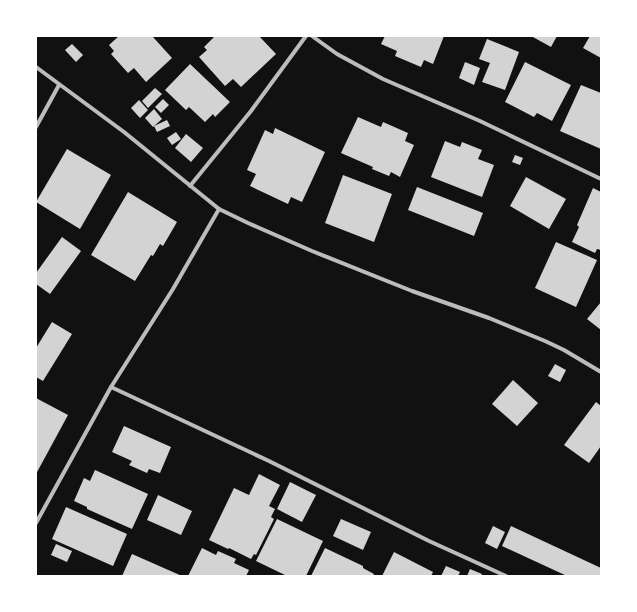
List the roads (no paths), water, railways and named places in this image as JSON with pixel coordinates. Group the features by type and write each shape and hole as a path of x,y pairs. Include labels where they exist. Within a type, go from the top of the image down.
{"street":[{"path":"190,186 251,111 306,36"},
{"path":"312,36 337,54 383,79 480,121 601,179"},
{"path":"36,68 124,132 219,209 312,251 412,291 488,318 538,338 564,350 601,372"},
{"path":"36,127 59,85"},
{"path":"36,523 111,387 173,289 219,209"},
{"path":"111,387 269,461 428,541 506,576"}]}
